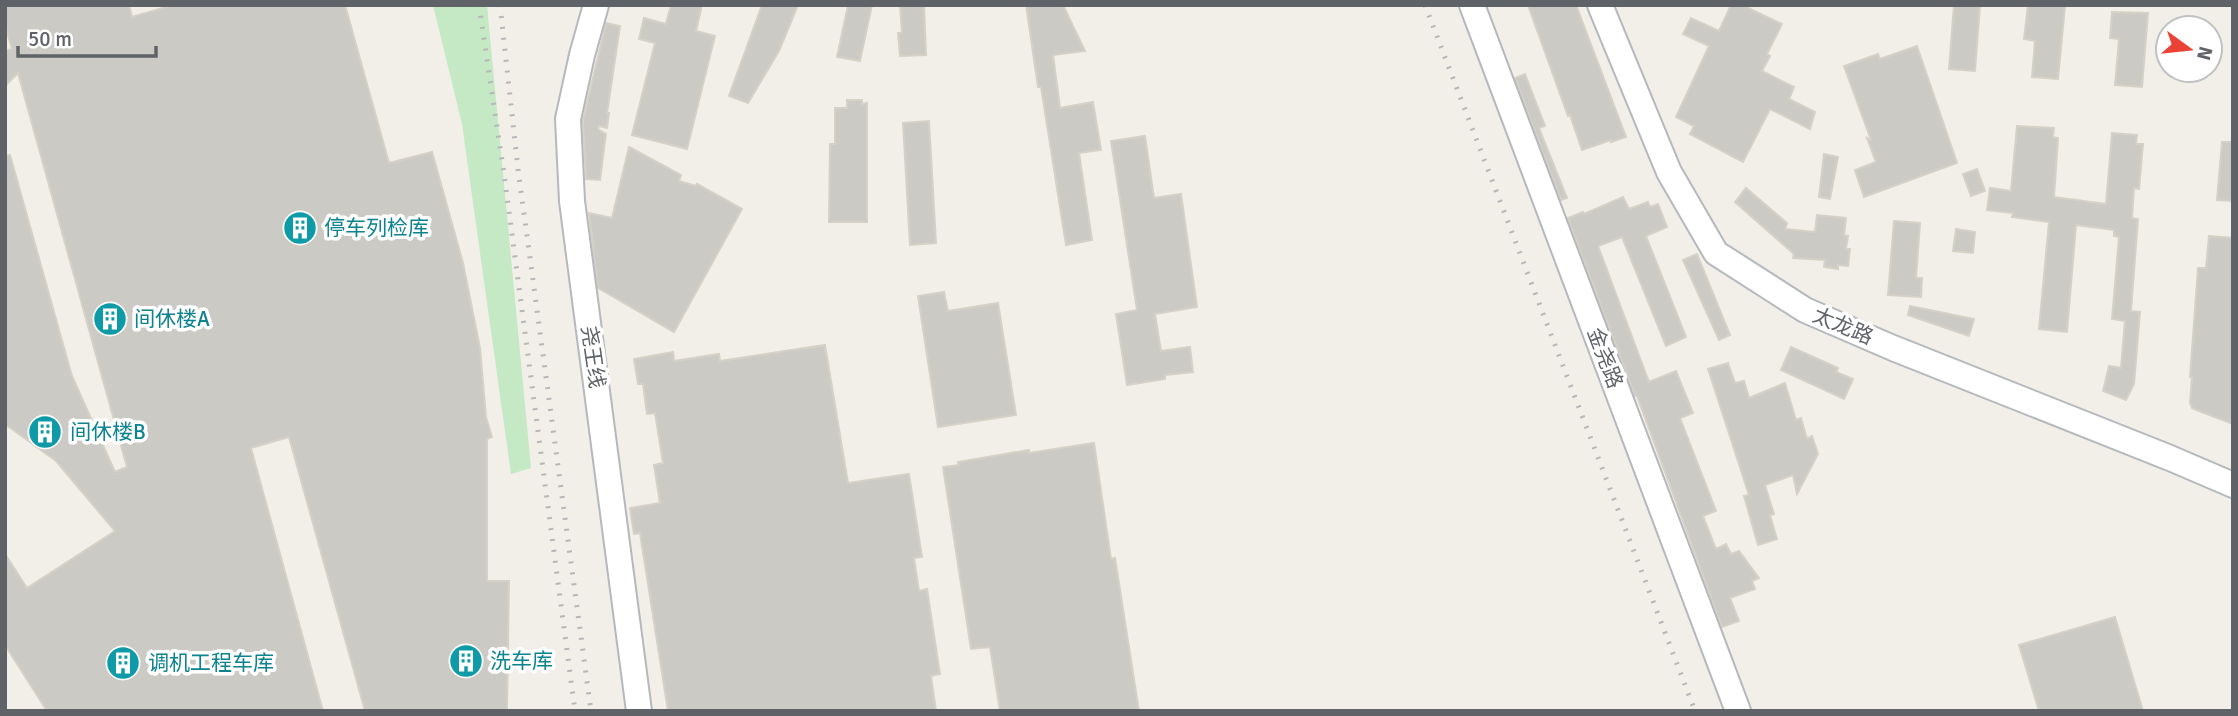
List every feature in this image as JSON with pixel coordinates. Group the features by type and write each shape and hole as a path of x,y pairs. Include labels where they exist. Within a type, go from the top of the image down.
{"street":[{"name":"尧王线","path":"597,5 582,55 568,119 572,201 639,711"},
{"name":"金尧路","path":"1472,5 1738,711"},
{"name":"太龙路","path":"1600,5 1669,172 1716,253 1805,310 2233,485"}],"green space":[{"path":"433,5 487,5 531,468 511,474 462,124"}],"building":[{"path":"5,5 129,5 132,17 173,5 345,5 389,163 432,152 463,263 480,348 486,417 492,437 487,439 487,581 509,581 507,711 365,711 289,437 251,448 323,711 47,711 5,645 5,554 27,588 115,531 56,461 5,424 5,156 10,155 72,376 115,472 127,467 18,73 5,86 5,51 12,49 5,25"},
{"path":"671,5 702,5 696,31 715,36 687,149 632,135 655,43 639,39 644,18 666,24"},
{"path":"762,5 798,5 779,51 748,103 729,96"},
{"path":"848,5 872,5 860,61 837,57"},
{"path":"900,5 924,5 926,55 900,56"},
{"path":"1026,5 1063,5 1085,51 1053,55 1060,108 1093,102 1101,150 1079,153 1092,240 1066,245"},
{"path":"1528,5 1576,5 1626,137 1582,150"},
{"path":"1731,5 1742,5 1782,24 1762,71 1794,87 1789,99 1815,112 1810,129 1770,109 1743,162 1690,134 1694,126 1676,117 1709,46 1683,34 1691,18 1719,31"},
{"path":"1954,5 1980,5 1975,71 1949,69"},
{"path":"2028,5 2065,6 2058,79 2032,77 2035,41 2024,39"},
{"path":"2112,12 2148,13 2142,87 2115,85 2119,39 2110,38"},
{"path":"606,23 620,26 609,113 607,128 599,126 598,129 606,134 600,180 586,179 583,120"},
{"path":"1917,46 1957,163 1864,197 1855,170 1876,162 1867,138 1871,140 1844,66 1878,54 1880,59"},
{"path":"1525,74 1545,126 1539,128 1567,198 1561,200 1515,78"},
{"path":"847,100 862,100 862,104 867,103 867,222 829,222 830,144 835,144 835,108 847,108"},
{"path":"929,121 936,243 910,245 903,123"},
{"path":"2017,126 2054,128 2053,137 2058,138 2054,197 2106,204 2112,133 2137,135 2136,144 2143,144 2139,189 2134,188 2132,218 2138,219 2131,311 2140,312 2134,384 2126,400 2103,391 2109,366 2121,368 2125,321 2112,319 2119,237 2114,236 2114,230 2076,225 2067,332 2039,329 2049,222 2012,217 2013,213 1987,210 1990,188 2011,191"},
{"path":"1145,136 1154,198 1181,194 1197,307 1155,314 1161,351 1190,347 1193,372 1165,375 1165,379 1127,385 1116,314 1137,310 1111,141"},
{"path":"2222,142 2233,142 2233,201 2217,200"},
{"path":"629,147 681,175 679,181 696,186 697,184 742,209 674,332 598,288 589,213 612,218"},
{"path":"1824,154 1838,157 1830,199 1819,197"},
{"path":"1977,169 1985,191 1971,196 1963,174"},
{"path":"1746,188 1787,223 1785,229 1815,232 1817,215 1846,218 1844,235 1848,236 1846,249 1850,249 1848,266 1838,265 1838,269 1824,267 1825,260 1793,258 1794,254 1735,202"},
{"path":"1623,197 1629,209 1648,202 1650,207 1658,204 1667,227 1646,236 1686,337 1666,346 1622,237 1598,246 1649,382 1676,371 1693,413 1680,418 1716,511 1703,516 1716,549 1726,544 1731,554 1739,551 1759,578 1752,581 1755,589 1730,598 1739,621 1722,627 1568,218"},
{"path":"1894,221 1920,223 1916,278 1922,278 1921,297 1888,295"},
{"path":"1956,229 1975,232 1973,253 1953,251"},
{"path":"2209,236 2233,238 2233,424 2192,408 2190,403 2198,268 2206,268"},
{"path":"1697,254 1730,335 1719,340 1683,260"},
{"path":"944,292 948,311 998,303 1016,415 938,427 918,296"},
{"path":"1910,306 1974,319 1969,336 1908,315"},
{"path":"825,345 848,483 909,474 922,557 914,558 919,591 927,589 940,674 931,676 936,711 668,711 640,533 634,534 630,508 660,503 654,465 663,463 655,413 647,414 643,384 638,384 634,359 673,352 674,361 719,354 720,361"},
{"path":"1791,347 1838,368 1836,372 1853,379 1844,399 1781,370"},
{"path":"1728,363 1735,383 1744,381 1749,398 1785,383 1796,420 1801,418 1807,439 1812,436 1818,454 1797,494 1793,475 1765,485 1774,514 1770,515 1777,539 1758,545 1744,496 1749,495 1708,369"},
{"path":"1094,443 1111,559 1115,558 1139,711 1000,711 990,647 971,649 943,467 1029,450 1029,453"},
{"path":"2115,617 2143,711 2039,711 2019,645"}],"railway":[{"path":"479,5 575,711"},
{"path":"500,5 518,169 591,711"},
{"path":"1425,5 1695,711"}],"place":[{"name":"停车列检库","path":"300,228"},
{"name":"间休楼A","path":"110,319"},
{"name":"间休楼B","path":"45,432"},
{"name":"洗车库","path":"466,661"},
{"name":"调机工程车库","path":"123,663"}]}
